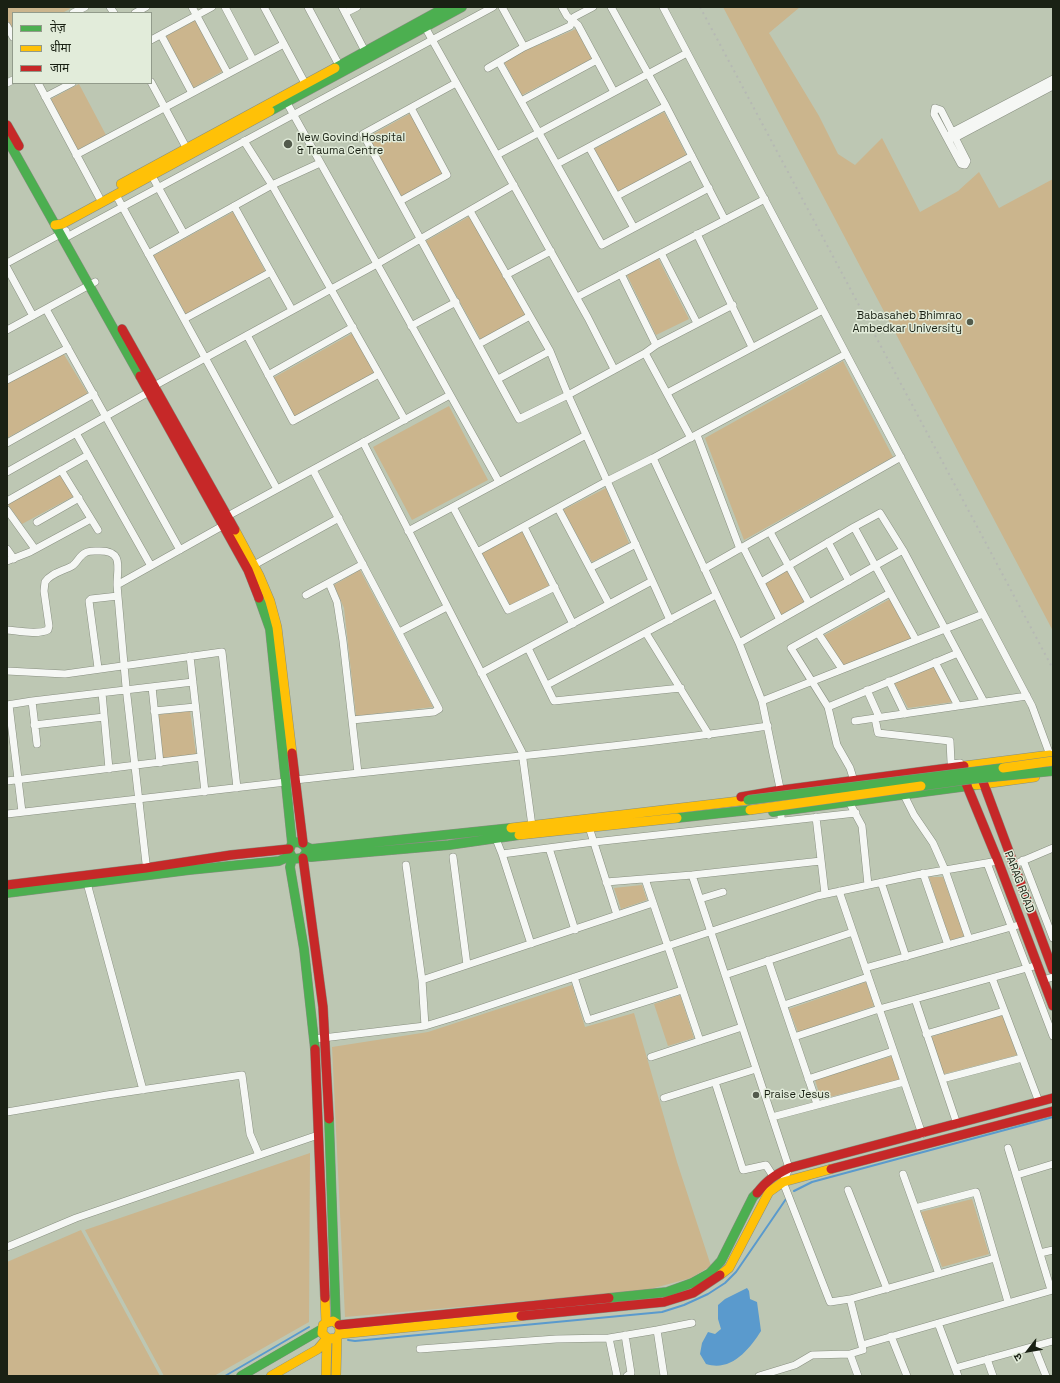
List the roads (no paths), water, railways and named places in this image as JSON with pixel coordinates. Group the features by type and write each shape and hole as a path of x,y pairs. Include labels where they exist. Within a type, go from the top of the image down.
{"street":[{"path":"74,10 84,7"},
{"path":"192,7 228,74"},
{"path":"152,40 212,7"},
{"path":"225,7 254,60"},
{"path":"264,7 307,87"},
{"path":"308,7 339,65"},
{"path":"357,7 344,10 367,54"},
{"path":"7,263 116,195 152,176 188,152 367,54 446,7"},
{"path":"62,229 122,206 493,7"},
{"path":"502,7 524,47"},
{"path":"562,7 567,16 578,25 614,92"},
{"path":"488,68 524,47 570,26 574,17 593,7"},
{"path":"611,7 666,106 725,220"},
{"path":"663,7 1027,696 1052,757"},
{"path":"62,229 99,196 287,103 339,65 367,54 425,27 458,8"},
{"path":"7,26 12,35"},
{"path":"425,27 577,297 614,369"},
{"path":"161,35 192,93"},
{"path":"76,155 284,44"},
{"path":"497,155 688,53"},
{"path":"521,101 597,60"},
{"path":"499,62 602,245 709,188"},
{"path":"954,135 1053,79"},
{"path":"456,83 363,134 519,419 568,395 645,353 656,345 733,305"},
{"path":"38,84 99,196"},
{"path":"45,97 70,84"},
{"path":"152,84 188,152"},
{"path":"947,138 1053,86"},
{"path":"287,103 499,482"},
{"path":"556,164 666,106"},
{"path":"400,201 447,175 411,108"},
{"path":"935,108 941,110 954,135 967,161 965,165 961,164 934,114 935,108"},
{"path":"7,125 92,284 225,521 248,570 262,593"},
{"path":"7,139 62,229"},
{"path":"244,141 272,185 405,420"},
{"path":"589,147 634,228"},
{"path":"617,196 692,156"},
{"path":"148,254 272,185 320,163"},
{"path":"152,176 184,234"},
{"path":"7,472 246,335 377,264 514,185"},
{"path":"116,195 277,489"},
{"path":"577,297 765,199"},
{"path":"234,206 292,310"},
{"path":"470,211 550,351 568,395 670,620"},
{"path":"697,234 733,305 752,347"},
{"path":"506,275 551,250"},
{"path":"661,253 698,323"},
{"path":"7,268 33,316"},
{"path":"184,320 271,272"},
{"path":"621,274 656,345"},
{"path":"7,330 92,284"},
{"path":"411,326 456,302"},
{"path":"46,309 180,550"},
{"path":"667,393 823,310"},
{"path":"479,344 530,316"},
{"path":"268,375 353,328"},
{"path":"246,335 293,421 379,374"},
{"path":"7,380 68,348"},
{"path":"498,379 550,351"},
{"path":"645,353 694,437 741,548 761,582 780,620"},
{"path":"477,552 607,481 694,437 846,354"},
{"path":"7,443 94,394"},
{"path":"117,585 180,550 277,489 450,395"},
{"path":"76,433 151,566"},
{"path":"408,531 586,435"},
{"path":"363,442 522,752 532,826"},
{"path":"7,501 88,455"},
{"path":"704,569 901,457"},
{"path":"654,458 739,643 762,701 782,790 780,811 781,821"},
{"path":"62,470 98,530"},
{"path":"313,470 439,709 434,712 352,720"},
{"path":"36,522 79,498"},
{"path":"453,507 508,610 555,587"},
{"path":"558,508 610,604"},
{"path":"7,510 35,549"},
{"path":"761,582 880,513 903,550 984,702"},
{"path":"254,565 339,518"},
{"path":"7,549 11,560 91,519"},
{"path":"225,521 254,565 262,593 270,629 291,781 304,844 307,851 304,857 323,1007 325,1038 333,1203 334,1333 336,1376"},
{"path":"524,527 573,624"},
{"path":"854,527 916,640"},
{"path":"770,532 809,603"},
{"path":"828,542 849,581"},
{"path":"590,568 636,544"},
{"path":"739,643 903,550"},
{"path":"7,630 27,632 48,630 49,626 44,591 45,582 51,576 75,564 85,552 110,551 114,553 118,565 117,585 126,690 147,872"},
{"path":"306,594 363,564"},
{"path":"481,673 652,581"},
{"path":"329,583 337,602 343,641 358,773"},
{"path":"854,781 850,768 837,745 828,707 791,648 890,594"},
{"path":"547,685 716,595"},
{"path":"98,668 89,601 91,599 118,596"},
{"path":"399,632 447,607"},
{"path":"762,701 983,614"},
{"path":"646,633 709,735"},
{"path":"818,633 842,669"},
{"path":"528,648 554,702 681,688"},
{"path":"7,671 65,674 98,668 222,652 237,788"},
{"path":"828,707 958,652"},
{"path":"190,656 205,792"},
{"path":"935,662 958,706"},
{"path":"889,681 905,714"},
{"path":"22,812 8,705 193,682"},
{"path":"152,687 160,763"},
{"path":"867,690 877,718 878,733 950,741 952,764 1052,757"},
{"path":"102,693 109,769"},
{"path":"855,721 1027,696"},
{"path":"32,701 37,744"},
{"path":"154,711 196,707"},
{"path":"34,725 104,717"},
{"path":"7,814 358,773 523,757 709,735 768,726"},
{"path":"7,782 201,757"},
{"path":"291,852 296,842 304,844 311,849 494,834 531,833 729,802 968,773 1052,757"},
{"path":"729,802 747,795 782,790 1052,757"},
{"name":"PARAG ROAD","path":"979,765 982,784 1017,863 1040,921 1053,970"},
{"name":"PARAG ROAD","path":"961,767 967,787 998,861 1053,1006"},
{"path":"291,852 296,860 304,857 448,845 532,826 588,824 725,813 1053,770"},
{"path":"725,813 735,817 1053,775"},
{"path":"291,781 290,867 304,948 314,1039 324,1326 322,1333 664,1302 693,1293 716,1280 729,1268 770,1192 783,1182 1053,1110"},
{"path":"904,795 914,815 933,843 945,870 969,939"},
{"path":"849,802 856,812 862,826 868,885"},
{"path":"502,854 856,812"},
{"path":"816,817 825,894"},
{"path":"588,824 617,915"},
{"path":"494,834 502,854 531,944"},
{"path":"549,848 574,930"},
{"path":"1017,863 1053,848"},
{"path":"7,893 87,883 231,855 291,852"},
{"path":"453,857 467,965"},
{"path":"606,882 692,875 821,861"},
{"path":"314,1039 425,1026 825,894 923,873 998,861"},
{"path":"987,863 1053,1036"},
{"path":"406,865 422,980 425,1026"},
{"path":"7,885 147,872"},
{"path":"923,873 948,945"},
{"path":"692,875 789,1168 783,1182 830,1302 850,1299 995,1258"},
{"path":"645,879 700,1041"},
{"path":"881,882 906,957"},
{"path":"87,883 142,1090"},
{"path":"839,891 922,1134"},
{"path":"700,899 723,892"},
{"path":"422,980 653,903"},
{"path":"1040,921 1053,938"},
{"path":"865,968 1022,924"},
{"path":"725,975 853,932"},
{"path":"768,960 817,1104"},
{"path":"794,1037 879,1009 1038,965"},
{"path":"574,977 588,1020 682,990"},
{"path":"1043,980 1053,977"},
{"path":"784,1005 868,978"},
{"path":"992,978 1039,1102"},
{"path":"914,999 957,1124"},
{"path":"926,1034 1004,1011"},
{"path":"651,1057 742,1027"},
{"path":"808,1079 893,1051"},
{"path":"942,1079 1022,1058"},
{"path":"664,1098 756,1069"},
{"path":"7,1112 242,1075 250,1134 259,1155"},
{"path":"715,1082 743,1170 766,1165 773,1176"},
{"path":"772,1117 904,1082"},
{"path":"271,1376 318,1349 334,1333 667,1292 686,1286 710,1273 721,1261 753,1197 765,1182 773,1176 789,1168 922,1134 1053,1098"},
{"path":"7,1247 76,1218 318,1134"},
{"path":"862,1344 1052,1290 1008,1148"},
{"path":"1016,1175 1053,1164"},
{"path":"903,1174 939,1274"},
{"path":"848,1190 887,1289"},
{"path":"915,1208 976,1192 1008,1302"},
{"path":"1040,1253 1053,1250"},
{"path":"759,1376 795,1365 812,1355 850,1354 863,1350 850,1299"},
{"path":"241,1376 330,1321 334,1333 326,1376"},
{"path":"420,1349 556,1339 609,1338 692,1323"},
{"path":"938,1323 958,1376"},
{"path":"656,1330 664,1376"},
{"path":"625,1336 631,1373 627,1376"},
{"path":"892,1336 907,1376"},
{"path":"609,1338 617,1376"},
{"path":"955,1368 1053,1341"},
{"path":"1034,1346 1046,1376"},
{"path":"850,1354 858,1376"},
{"path":"987,1359 994,1376"}],"water":[{"path":"747,1288 750,1299 757,1302 761,1331 751,1345 738,1358 723,1365 715,1366 706,1364 700,1354 702,1343 708,1332 715,1334 721,1329 718,1319 718,1305 725,1299"}],"waterway":[{"path":"794,1191 812,1182 1053,1117"},
{"path":"348,1340 355,1341 662,1312 684,1305 708,1294 725,1283 736,1272 786,1199"},
{"path":"225,1376 309,1327"}],"railway":[{"path":"700,7 1053,669"}],"place":[{"name":"New Govind Hospital & Trauma Centre","path":"288,144"},
{"name":"Babasaheb Bhimrao Ambedkar University","path":"970,322"},
{"name":"Praise Jesus","path":"756,1095"}]}
